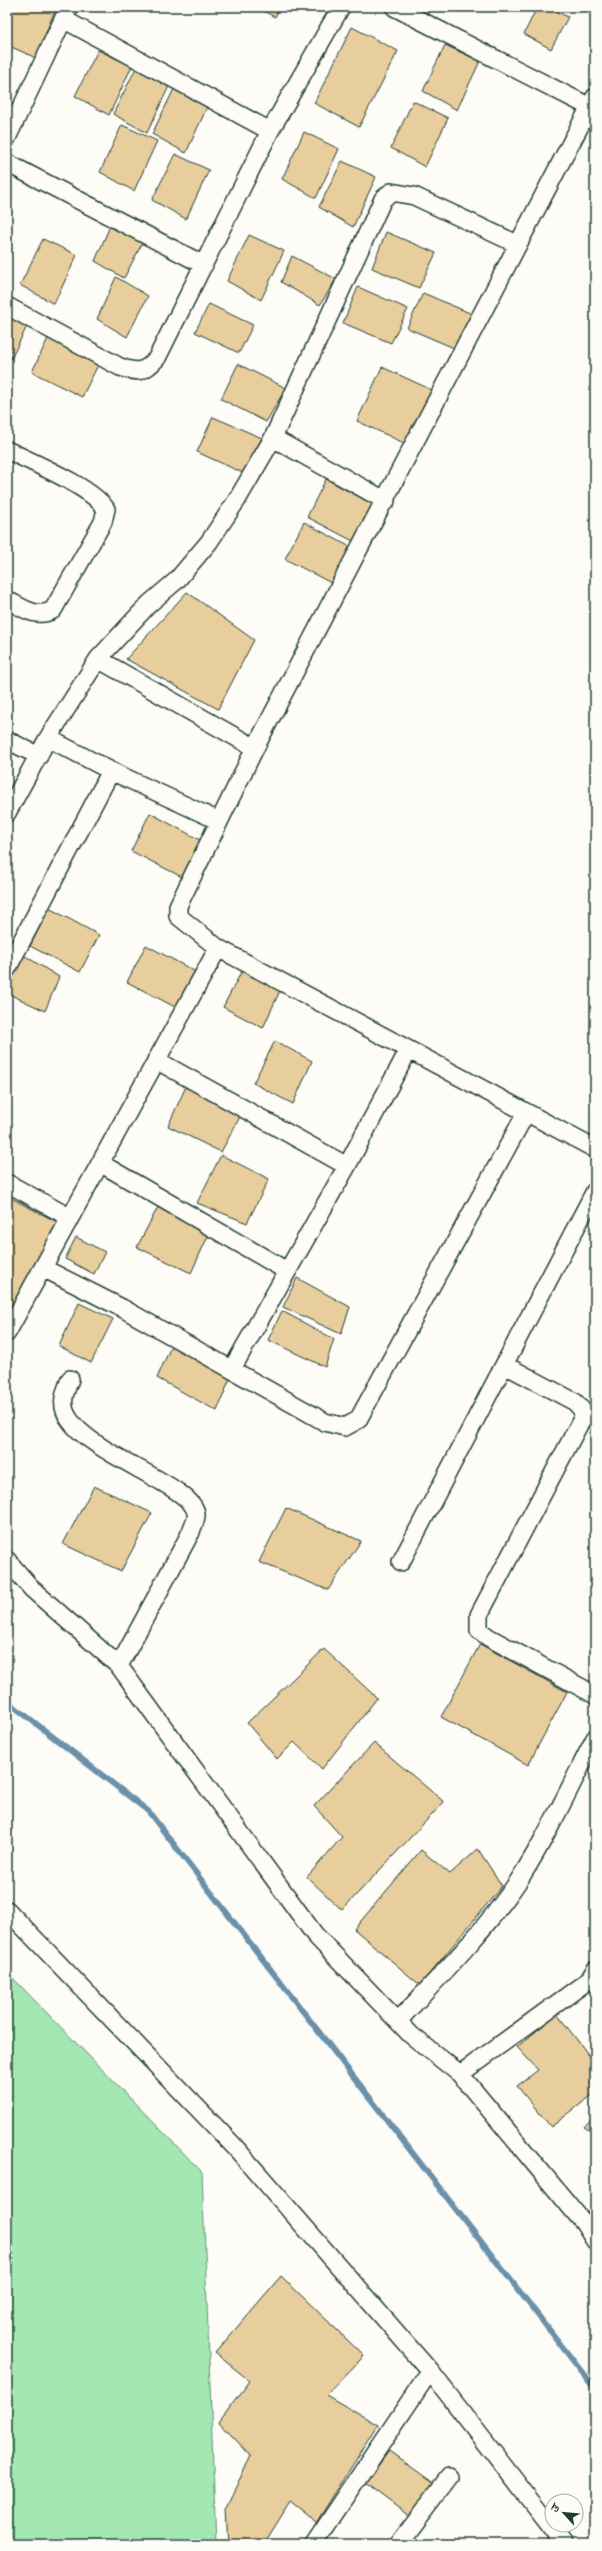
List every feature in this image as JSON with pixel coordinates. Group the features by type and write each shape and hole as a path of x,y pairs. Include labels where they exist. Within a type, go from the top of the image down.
{"street":[{"path":"7,306 120,366 135,372 147,369 157,358 270,131 341,7"},
{"path":"394,7 592,102 517,244 386,501 255,748 178,906 178,916 218,948 408,1051 595,1149"},
{"path":"7,138 66,13 270,131"},
{"path":"7,163 204,265"},
{"path":"7,813 48,738 98,659 149,604 177,580 209,542 273,438 379,206 391,192 414,196 517,244"},
{"path":"273,438 386,501"},
{"path":"7,450 84,490 100,500 106,509 103,522 53,610 43,615 34,613 7,600"},
{"path":"98,659 255,748"},
{"path":"48,738 111,771 219,821"},
{"path":"7,740 39,756"},
{"path":"7,969 111,771"},
{"path":"7,1333 69,1217 218,948"},
{"path":"232,1368 347,1166 408,1051"},
{"path":"156,1060 347,1166"},
{"path":"43,1268 122,1308 232,1368 325,1422 345,1426 358,1420 526,1113"},
{"path":"100,1163 287,1271"},
{"path":"7,1183 69,1217"},
{"path":"401,1562 595,1191"},
{"path":"505,1364 575,1402 582,1410 583,1417 479,1615 479,1630 488,1637 595,1695"},
{"path":"70,1379 63,1398 65,1411 73,1425 119,1458 182,1494 193,1504 196,1515 191,1532 119,1666"},
{"path":"7,1560 32,1589 119,1666 315,1935 411,2035 460,2074 583,2222 595,2241"},
{"path":"398,2021 466,1948 518,1880 561,1805 595,1738"},
{"path":"7,1910 234,2146 430,2371 564,2544"},
{"path":"460,2074 593,1978"},
{"path":"314,2544 430,2371"},
{"path":"398,2544 449,2477"}],"green space":[{"path":"7,1972 202,2172 216,2544 7,2544"}],"building":[{"path":"7,7 50,7 55,10 36,58 7,45"},
{"path":"256,7 280,7 275,17"},
{"path":"537,7 548,7 568,17 551,49 524,34"},
{"path":"352,27 398,51 359,127 314,103"},
{"path":"445,45 480,61 457,110 423,91"},
{"path":"98,50 132,66 109,115 75,96"},
{"path":"136,68 170,84 147,133 113,114"},
{"path":"7,78 12,81 7,92"},
{"path":"175,87 209,103 186,153 152,134"},
{"path":"413,101 448,118 425,167 391,148"},
{"path":"122,125 157,141 134,191 100,172"},
{"path":"304,132 339,149 316,198 282,179"},
{"path":"175,154 209,170 186,219 152,200"},
{"path":"342,161 376,177 353,227 319,207"},
{"path":"113,219 145,238 124,278 95,261"},
{"path":"386,232 436,253 419,288 372,268"},
{"path":"249,235 284,251 261,300 227,281"},
{"path":"43,239 77,255 54,304 20,285"},
{"path":"292,256 336,279 320,305 281,282"},
{"path":"116,277 148,296 127,337 97,319"},
{"path":"358,287 408,309 391,343 343,323"},
{"path":"423,293 472,314 454,348 407,328"},
{"path":"209,304 253,325 239,353 195,332"},
{"path":"7,310 29,322 11,359 7,357"},
{"path":"50,334 100,361 82,397 32,372"},
{"path":"238,364 286,388 266,422 221,399"},
{"path":"382,367 432,390 408,445 357,421"},
{"path":"213,417 262,438 243,473 197,452"},
{"path":"326,479 376,506 357,543 307,517"},
{"path":"304,522 354,549 335,585 285,559"},
{"path":"187,592 254,640 218,709 126,659"},
{"path":"150,813 200,840 182,877 131,851"},
{"path":"49,908 99,935 80,972 30,946"},
{"path":"146,945 196,972 177,1008 127,982"},
{"path":"22,954 59,977 45,1011 7,993 7,984"},
{"path":"245,965 282,986 263,1028 223,1007"},
{"path":"275,1041 312,1061 293,1104 253,1083"},
{"path":"187,1084 242,1113 221,1152 168,1126"},
{"path":"221,1155 269,1179 247,1223 197,1203"},
{"path":"7,1196 61,1224 7,1316"},
{"path":"158,1207 209,1234 191,1273 137,1247"},
{"path":"76,1237 105,1252 94,1274 65,1259"},
{"path":"297,1278 350,1307 341,1334 283,1307"},
{"path":"79,1303 113,1319 91,1363 59,1346"},
{"path":"282,1311 334,1339 325,1367 268,1340"},
{"path":"172,1344 232,1373 217,1411 157,1378"},
{"path":"94,1486 152,1513 121,1571 63,1544"},
{"path":"286,1508 361,1541 328,1590 259,1562"},
{"path":"480,1644 567,1692 528,1765 441,1717"},
{"path":"324,1649 377,1698 322,1769 294,1742 277,1759 247,1723"},
{"path":"374,1743 444,1802 342,1910 307,1877 342,1837 314,1806"},
{"path":"478,1849 502,1886 420,1985 354,1929 421,1850 450,1874"},
{"path":"557,2014 595,2063 595,2093 551,2127 517,2086 538,2070 517,2047"},
{"path":"595,2115 595,2134 584,2127"},
{"path":"281,2276 364,2356 326,2395 378,2425 316,2523 290,2502 264,2544 228,2544 226,2507 251,2456 219,2422 250,2381 215,2353"},
{"path":"389,2451 435,2484 413,2519 365,2483"}],"waterway":[{"path":"7,1701 148,1811 595,2389"}]}
